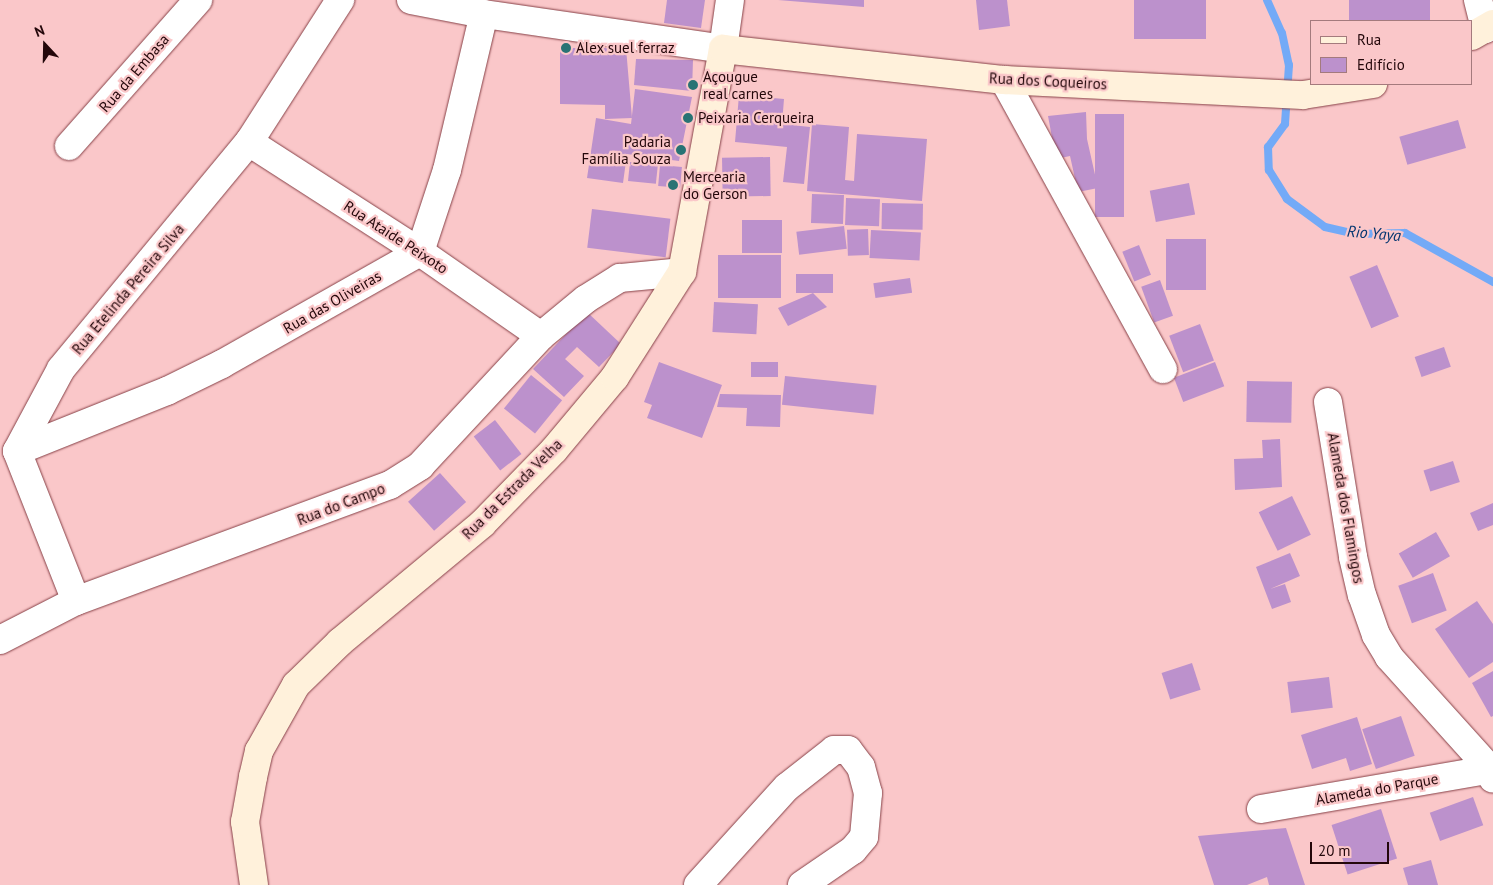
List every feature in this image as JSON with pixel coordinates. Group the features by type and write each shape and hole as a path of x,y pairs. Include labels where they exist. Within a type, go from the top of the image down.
{"main road":[{"name":"Rua dos Coqueiros","path":"723,49 1004,80 1302,95 1367,85"},
{"name":"Rua da Estrada Velha","path":"254,885 245,822 253,778 259,751 296,685 340,642 482,524 554,450 615,377 682,272 723,49"}],"street":[{"name":"Rua da Embasa","path":"69,146 198,0"},
{"name":"Rua Etelinda Pereira Silva","path":"17,451 61,369 249,142 340,0"},
{"path":"411,0 484,14 723,49 730,0"},
{"path":"1478,0 1483,30"},
{"path":"420,252 447,170 484,14"},
{"path":"1004,80 1164,369"},
{"name":"Rua Ataide Peixoto","path":"249,142 420,252 540,336"},
{"name":"Rua das Oliveiras","path":"17,451 168,390 214,368 420,252"},
{"name":"Rua do Campo","path":"0,640 76,601 390,485 420,466 540,336 586,299 620,278 682,272"},
{"name":"Alameda dos Flamingos","path":"1328,402 1353,557 1362,595 1376,635 1389,657 1492,772"},
{"path":"17,451 76,601"},
{"path":"698,885 787,787 834,750 848,750 861,767 868,793 864,837 853,850 802,885"},
{"name":"Alameda do Parque","path":"1261,809 1492,772"}],"building":[{"path":"667,0 705,0 701,28 664,23"},
{"path":"778,0 864,0 864,7"},
{"path":"976,0 1007,0 1010,26 979,30"},
{"path":"1134,0 1206,0 1206,39 1134,39"},
{"path":"1349,0 1430,0 1430,20 1349,20"},
{"path":"560,48 626,48 632,118 605,119 605,105 560,104"},
{"path":"636,59 693,60 692,91 634,85"},
{"path":"635,89 692,97 679,161 627,154 623,183 587,178 596,118 631,124"},
{"path":"739,95 784,99 782,124 810,127 804,184 783,182 787,147 735,142"},
{"path":"1086,112 1087,139 1098,188 1078,192 1070,156 1056,159 1048,116"},
{"path":"1095,114 1124,114 1124,217 1095,217"},
{"path":"1458,120 1466,148 1407,165 1399,137"},
{"path":"812,124 849,127 845,180 854,181 857,134 927,139 922,201 807,191"},
{"path":"770,157 771,196 723,197 722,158"},
{"path":"630,162 658,165 656,184 628,181"},
{"path":"660,165 682,167 680,188 658,186"},
{"path":"1189,183 1195,214 1156,222 1150,191"},
{"path":"812,194 844,195 843,224 811,223"},
{"path":"846,198 880,199 879,226 845,225"},
{"path":"882,203 923,204 923,230 882,229"},
{"path":"592,209 670,219 666,257 587,248"},
{"path":"742,220 782,220 782,253 742,253"},
{"path":"844,226 847,249 799,255 796,232"},
{"path":"868,229 869,255 848,256 847,230"},
{"path":"871,230 921,233 919,261 870,258"},
{"path":"1166,239 1206,239 1206,290 1166,290"},
{"path":"1139,245 1151,275 1134,281 1122,252"},
{"path":"718,255 781,255 781,298 718,298"},
{"path":"1377,265 1399,317 1371,328 1349,277"},
{"path":"796,274 833,274 833,293 796,293"},
{"path":"910,278 912,293 875,298 873,283"},
{"path":"1160,280 1173,316 1154,323 1141,287"},
{"path":"813,293 827,307 788,326 778,308"},
{"path":"714,302 758,304 756,334 712,332"},
{"path":"587,312 621,344 599,367 577,347 565,359 584,376 564,397 533,369"},
{"path":"1200,324 1214,360 1183,372 1169,336"},
{"path":"1444,347 1451,367 1422,377 1415,357"},
{"path":"659,362 722,385 702,438 647,418 652,405 644,402"},
{"path":"751,362 778,362 778,377 751,377"},
{"path":"1215,362 1224,386 1183,402 1174,378"},
{"path":"531,375 562,400 535,434 504,408"},
{"path":"785,376 876,386 873,414 782,405"},
{"path":"1247,381 1292,382 1291,423 1246,422"},
{"path":"720,394 781,395 780,427 746,426 747,408 717,407"},
{"path":"495,420 521,454 500,471 474,437"},
{"path":"1280,439 1282,487 1235,490 1234,459 1263,458 1262,440"},
{"path":"1453,461 1460,482 1430,492 1424,471"},
{"path":"440,473 466,502 434,531 408,502"},
{"path":"1292,496 1311,535 1278,551 1259,512"},
{"path":"1493,503 1493,525 1478,531 1470,513"},
{"path":"1436,532 1450,556 1413,578 1399,554"},
{"path":"1290,553 1300,576 1270,589 1285,584 1291,602 1272,609 1256,567"},
{"path":"1433,573 1447,611 1412,623 1398,586"},
{"path":"1477,601 1493,624 1493,662 1469,678 1435,629"},
{"path":"1192,663 1201,690 1170,700 1162,673"},
{"path":"1493,671 1493,716 1491,717 1472,683"},
{"path":"1329,677 1333,708 1291,713 1287,682"},
{"path":"1401,716 1415,756 1376,769 1362,729"},
{"path":"1357,717 1372,764 1350,771 1346,758 1312,769 1301,735"},
{"path":"1473,797 1483,825 1440,841 1430,813"},
{"path":"1381,809 1397,858 1348,875 1332,825"},
{"path":"1286,828 1305,885 1269,885 1267,877 1247,885 1214,885 1198,836"},
{"path":"1431,860 1438,885 1408,885 1403,868"}],"waterway":[{"name":"Rio Yaya","path":"1267,0 1282,33 1289,65 1285,124 1268,147 1269,170 1287,199 1325,227 1355,234 1405,233 1493,282"}],"place":[{"name":"Alex suel ferraz","path":"566,48"},
{"name":"Açougue real carnes","path":"693,85"},
{"name":"Peixaria Cerqueira","path":"688,118"},
{"name":"Padaria Família Souza","path":"681,150"},
{"name":"Mercearia do Gerson","path":"673,185"}]}
